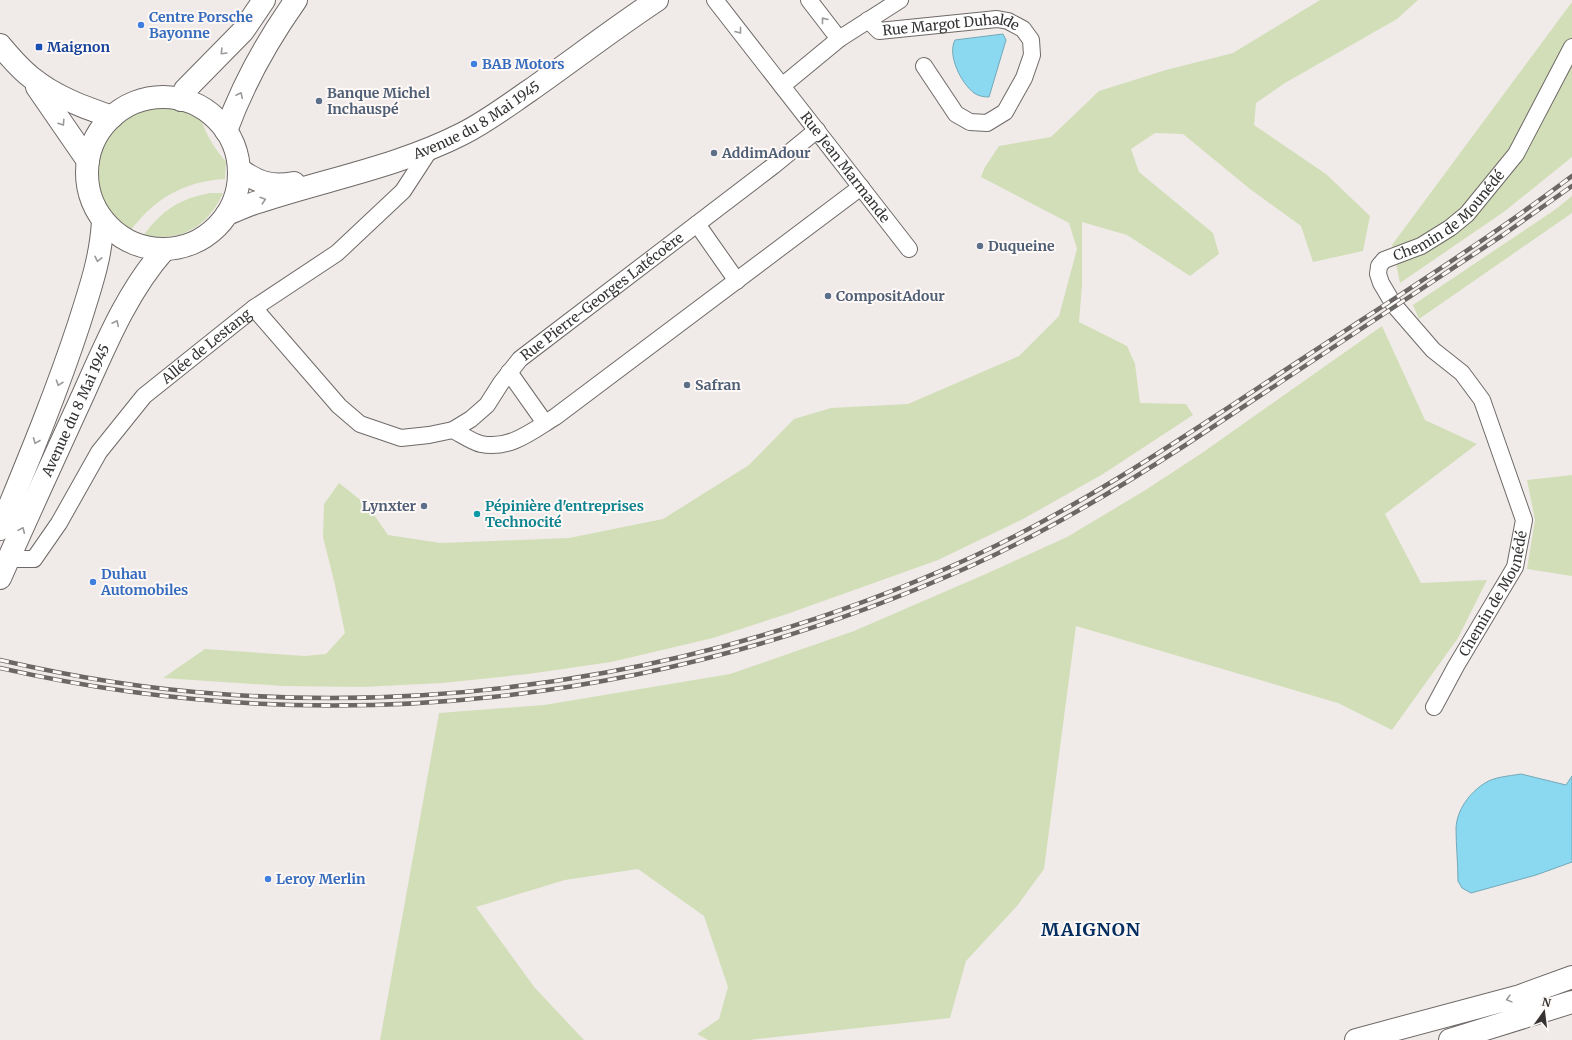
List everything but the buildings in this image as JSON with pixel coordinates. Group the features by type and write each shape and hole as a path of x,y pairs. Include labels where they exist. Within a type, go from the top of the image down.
{"main road":[{"path":"181,100 185,90 243,31 264,0"},
{"path":"226,132 236,103 252,70 296,0"},
{"name":"Avenue du 8 Mai 1945","path":"227,214 260,201 366,170 431,148 462,134 491,118 622,23 658,0"},
{"path":"0,45 19,67 32,79 60,97 112,117"},
{"path":"32,79 88,160"},
{"path":"164,98 181,100 198,107 214,117 226,132 233,145 239,169 233,203 227,214 211,233 189,245 164,250 141,246 120,236 103,221 94,207 86,176 92,144 100,130 112,117 132,104 148,99 164,98"},
{"name":"Avenue du 8 Mai 1945","path":"239,169 248,176 263,183 283,185 366,170"},
{"name":"Avenue du 8 Mai 1945","path":"0,529 51,405 72,346 99,259 103,221"},
{"name":"Avenue du 8 Mai 1945","path":"4,569 126,302 150,266 164,250"},
{"path":"1356,1040 1520,996 1572,977"},
{"path":"1450,1040 1572,1002"}],"street":[{"name":"Rue Jean Marmande","path":"716,0 909,249"},
{"path":"809,0 839,39"},
{"path":"782,86 839,39 900,0"},
{"name":"Rue Margot Duhalde","path":"868,20 879,31 997,19 1008,21 1023,29 1031,40 1032,55 1024,78 1005,112 987,123 970,122 956,114 924,66"},
{"name":"Chemin de Mounédé","path":"1434,707 1456,666 1515,567 1524,520 1482,400 1462,373 1433,350 1394,305 1381,283 1378,274 1379,266 1384,260 1421,246 1450,228 1467,214 1516,154 1572,47"},
{"name":"Rue Pierre-Georges Latécoère","path":"254,308 339,406 360,424 401,438 429,435 453,430 471,419 487,405 509,372 520,359 817,130"},
{"name":"Allée de Lestang","path":"4,569 34,559 59,523 99,452 144,396 254,308 337,253 372,222 403,191 431,148"},
{"path":"453,430 480,444 503,445 520,439 606,379 861,187"},
{"name":"Rue Pierre-Georges Latécoère","path":"697,224 736,281"},
{"name":"Rue Pierre-Georges Latécoère","path":"509,372 545,423"}],"green space":[{"path":"1320,0 1418,0 1397,19 1285,83 1256,103 1254,125 1326,174 1370,216 1363,251 1313,262 1301,226 1250,189 1183,134 1155,133 1131,149 1139,172 1213,233 1219,254 1190,276 1127,235 1082,222 1082,285 1079,322 1127,346 1135,364 1140,403 1186,404 1193,415 1103,474 1023,519 938,560 787,614 713,638 611,662 528,674 442,683 363,687 284,686 163,678 205,649 305,656 326,654 345,633 323,537 324,504 339,483 368,506 388,535 441,543 569,538 663,519 749,465 794,419 831,408 908,404 1019,356 1059,316 1077,249 1069,223 981,177 985,167 999,146 1051,137 1099,91 1166,70 1233,53"},
{"path":"1572,2 1572,157 1505,211 1400,283 1392,245"},
{"path":"163,107 183,110 201,120 212,142 226,162 225,179 197,183 172,193 150,209 131,230 116,217 104,201 99,188 97,174 98,160 102,146 118,123 129,115 142,110"},
{"path":"210,193 223,193 217,205 209,215 192,230 170,236 143,236 157,219 172,207 180,202"},
{"path":"1572,196 1572,213 1419,319 1413,305 1556,209"},
{"path":"1382,326 1425,420 1477,444 1385,514 1421,583 1487,580 1458,638 1392,730 1338,703 1076,626 1044,869 1017,906 966,961 950,1018 749,1040 708,1040 697,1034 719,1019 728,987 704,916 638,869 565,880 476,907 535,988 584,1040 380,1040 439,713 544,705 730,674 854,631 1067,537 1144,491 1202,453"},
{"path":"1572,475 1572,576 1527,569 1535,520 1527,480"}],"water":[{"path":"1003,34 1006,40 989,97 983,97 974,93 964,83 954,61 953,46 955,40"},
{"path":"1521,774 1566,785 1572,776 1572,862 1536,875 1471,893 1462,888 1458,881 1456,828 1461,808 1469,797 1485,783 1497,778"}],"railway":[{"path":"0,660 110,682 192,692 317,698 413,696 509,687 605,673 699,652 792,626 883,594 972,557 1015,536 1100,489 1141,464 1439,269 1506,224 1572,176"},
{"path":"0,668 124,691 248,703 372,705 495,697 617,678 737,650 856,612 973,565 1054,524 1133,479 1184,446 1503,235 1572,186"}],"place":[{"name":"Centre Porsche Bayonne","path":"141,25"},
{"name":"Maignon","path":"39,47"},
{"name":"BAB Motors","path":"474,64"},
{"name":"Banque Michel Inchauspé","path":"319,101"},
{"name":"AddimAdour","path":"714,153"},
{"name":"Duqueine","path":"980,246"},
{"name":"CompositAdour","path":"828,296"},
{"name":"Safran","path":"687,385"},
{"name":"Lynxter","path":"424,506"},
{"name":"Pépinière d'entreprises Technocité","path":"477,514"},
{"name":"Duhau Automobiles","path":"93,582"},
{"name":"Leroy Merlin","path":"268,879"}],"district":[{"name":"MAIGNON","path":"1091,930"}]}
